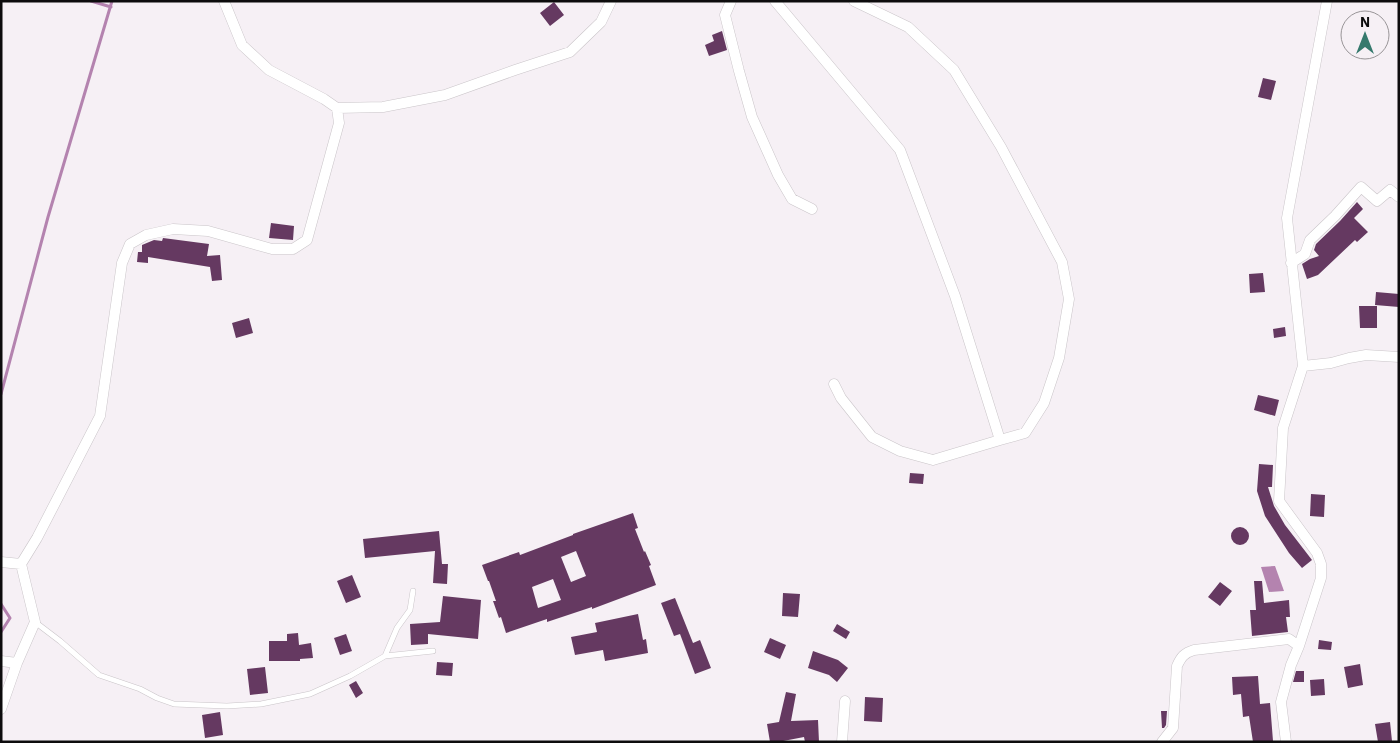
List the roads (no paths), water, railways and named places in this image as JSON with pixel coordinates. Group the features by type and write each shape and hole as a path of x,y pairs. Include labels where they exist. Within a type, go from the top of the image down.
{"street":[{"path":"224,1 242,45 268,70 324,99 336,108 383,107 445,95 570,52 601,22 611,1"},
{"path":"731,1 725,15 752,117 778,175 792,199 812,209"},
{"path":"775,1 900,150 955,296 1000,440"},
{"path":"834,384 841,398 872,437 900,451 933,460 1024,433 1044,403 1059,358 1069,299 1062,262 1001,147 954,70 908,26 854,1"},
{"path":"1286,742 1281,702 1291,665 1321,578 1321,564 1317,553 1279,501 1283,428 1302,366 1287,218 1327,1"},
{"path":"1,710 17,662 35,622 21,564 37,538 100,416 122,263 130,244 146,235 173,229 208,231 272,249 293,249 307,240 339,123 336,108"},
{"path":"1291,263 1305,254 1310,240 1336,216 1361,187 1377,201 1390,190 1399,198"},
{"path":"1302,366 1331,364 1366,355 1399,357"},
{"path":"1,562 21,564"},
{"path":"1162,742 1173,728 1177,666 1185,653 1194,650 1289,639 1299,646"},
{"path":"1,661 17,662"},
{"path":"842,742 845,701"}],"lane":[{"path":"385,656 397,628 410,610 413,591"},
{"path":"35,622 60,640 99,675 140,689 174,704 227,706 261,704 310,694 350,676 385,656 433,651"}],"waterway":[{"path":"91,1 111,7"},
{"path":"1,394 48,217 112,1"},
{"path":"1,604 10,618 1,632"}]}
